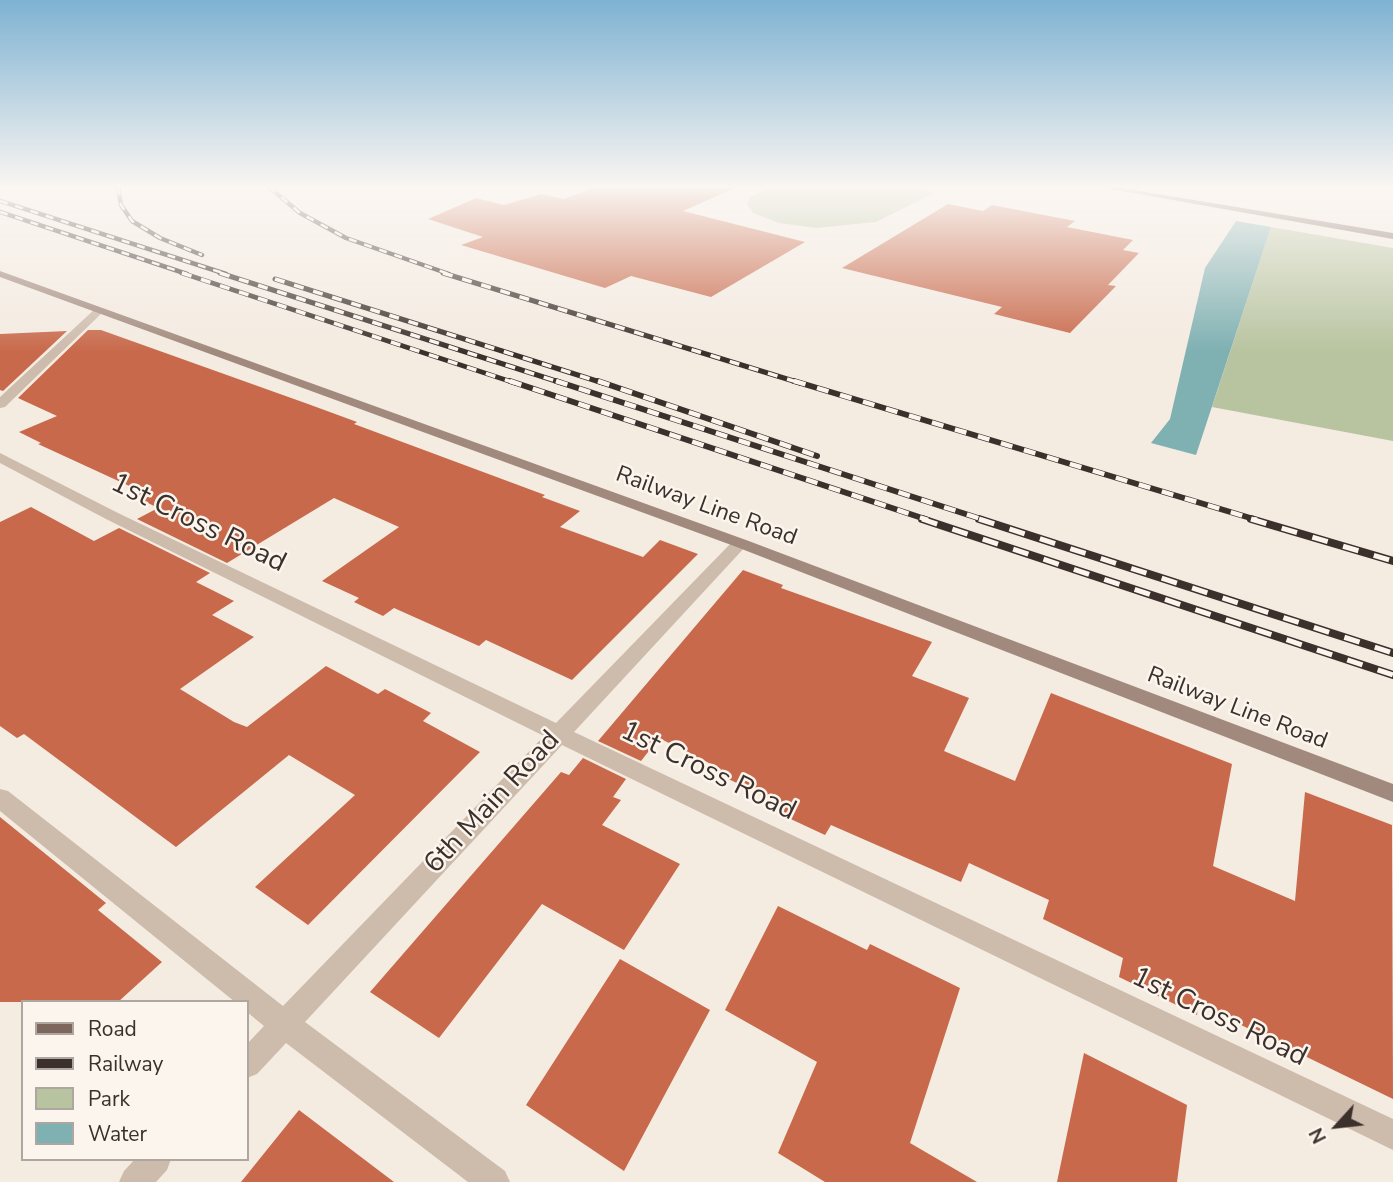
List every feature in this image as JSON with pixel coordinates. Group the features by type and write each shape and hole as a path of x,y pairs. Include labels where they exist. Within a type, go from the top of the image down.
{"main road":[{"name":"Railway Line Road","path":"0,274 740,543 1393,793"}],"street":[{"path":"0,404 100,310"},
{"name":"1st Cross Road","path":"0,457 112,516 559,734 1393,1135"},
{"name":"6th Main Road","path":"248,1063 740,543"},
{"path":"0,799 284,1024 494,1182"},
{"path":"135,1182 154,1161"}],"green space":[{"path":"1266,242 1359,242 1393,248 1393,441 1212,407"}],"water":[{"path":"1222,242 1266,242 1196,455 1151,443 1170,419 1205,268"}],"building":[{"path":"469,242 805,242 711,297 631,276 605,288 461,245"},
{"path":"885,242 1131,242 1123,250 1139,253 1108,285 1116,286 1070,333 994,314 1002,307 842,268"},
{"path":"88,330 101,330 357,422 354,424 545,495 542,497 580,511 560,527 643,557 660,540 698,554 572,680 486,640 479,646 394,608 383,616 354,602 359,598 322,581 399,527 334,498 227,563 137,519 158,508 130,494 138,490 38,444 41,443 19,432 57,416 18,398"},
{"path":"67,331 3,391 0,390 0,334"},
{"path":"31,507 94,541 119,528 210,573 196,582 234,601 212,615 254,637 180,689 234,722 247,727 326,666 378,694 385,689 431,713 423,721 480,752 308,925 255,887 355,795 289,755 176,847 24,734 17,738 0,726 0,522"},
{"path":"743,570 783,585 781,588 932,642 912,676 969,698 944,751 1015,781 1051,693 1232,764 1213,866 1295,901 1305,792 1392,825 1393,1099 1198,1004 1197,1015 1119,977 1123,958 1043,919 1049,900 969,863 961,882 831,825 825,835 767,808 772,800 718,774 721,769 659,738 641,761 598,741"},
{"path":"583,758 626,779 613,797 621,800 602,825 680,864 624,950 542,904 439,1038 370,992 561,772 569,775"},
{"path":"0,817 106,903 98,910 162,962 120,1000 0,1002"},
{"path":"778,906 867,950 870,944 960,988 910,1143 977,1182 825,1182 778,1153 817,1062 725,1010"},
{"path":"620,959 710,1010 624,1171 526,1105"},
{"path":"1084,1053 1187,1105 1177,1182 1057,1182"},
{"path":"299,1110 394,1182 241,1182"}],"railway":[{"path":"91,242 187,274"},
{"path":"127,242 226,274"},
{"path":"170,242 202,255"},
{"path":"358,242 449,274"},
{"path":"182,273 515,383"},
{"path":"220,273 562,383"},
{"path":"443,273 800,383"},
{"path":"275,279 603,383"},
{"path":"510,381 928,520"},
{"path":"556,381 984,520"},
{"path":"598,381 817,456"},
{"path":"794,381 1257,520"},
{"path":"922,519 1393,675"},
{"path":"979,519 1393,653"},
{"path":"1251,519 1393,561"}]}
